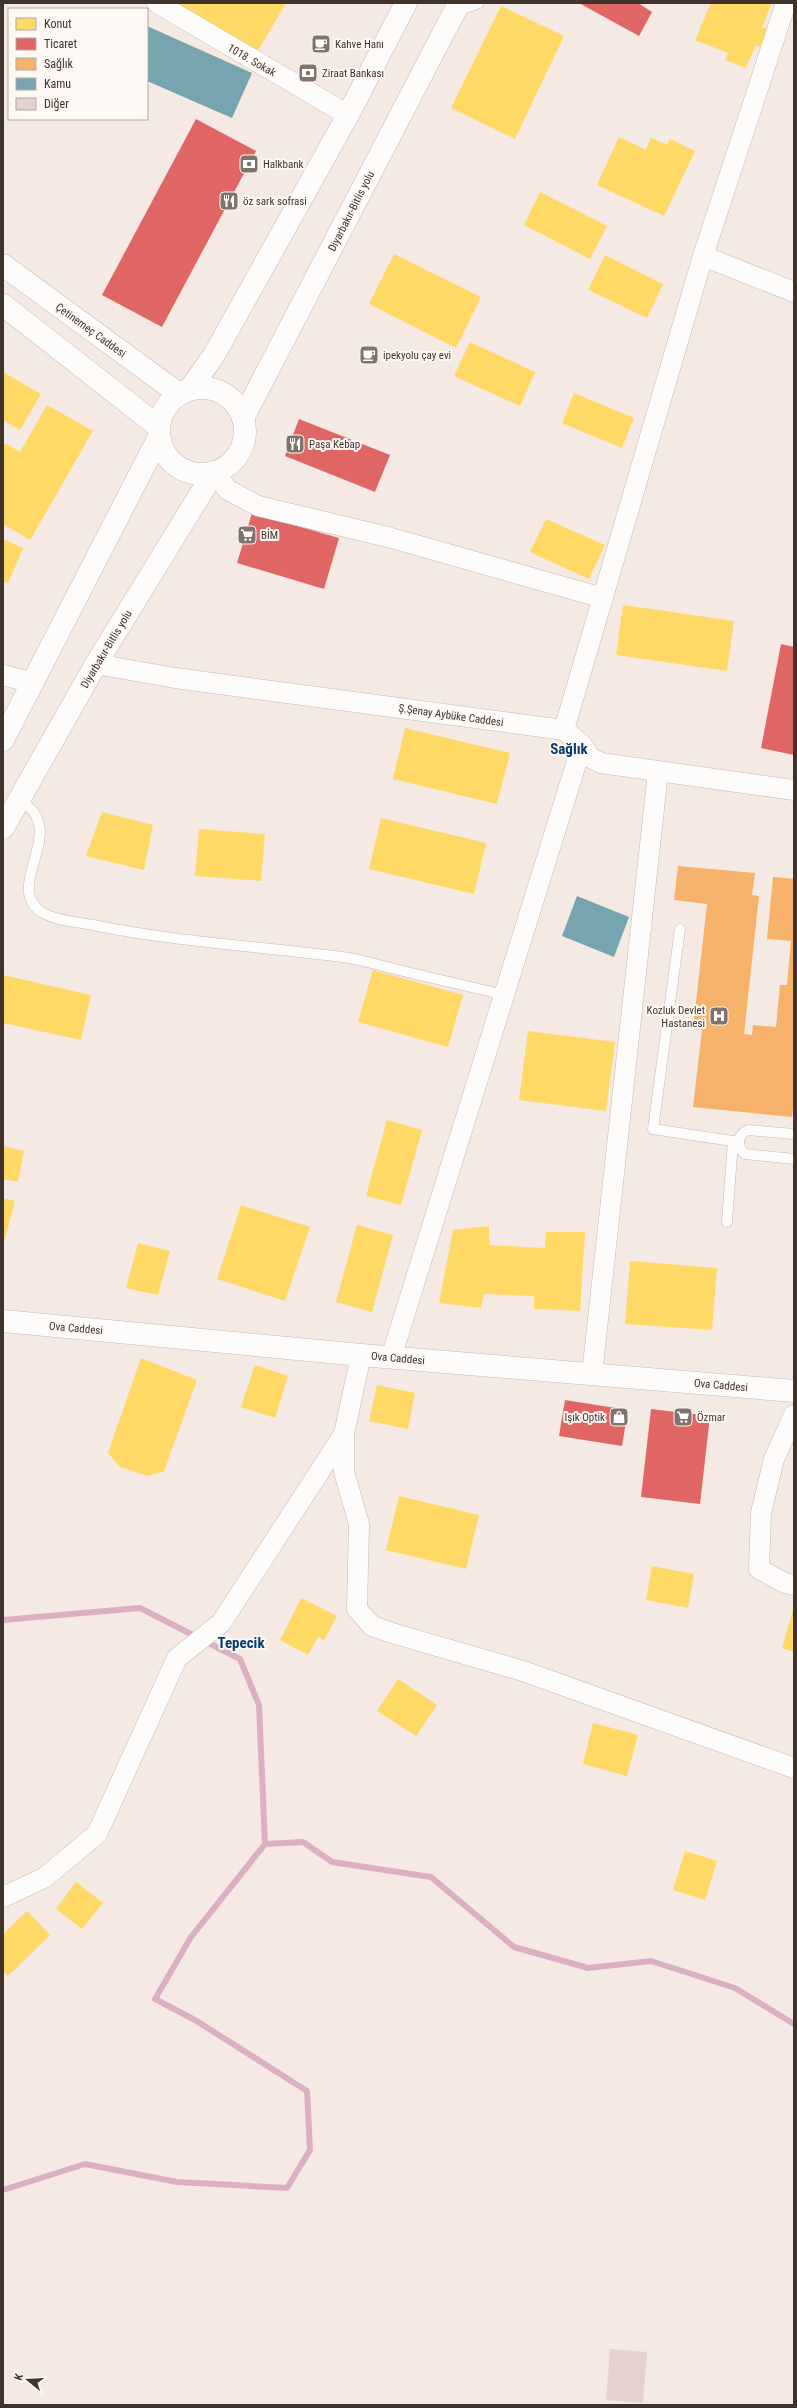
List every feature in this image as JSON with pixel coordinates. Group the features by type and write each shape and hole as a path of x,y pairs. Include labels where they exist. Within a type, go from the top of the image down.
{"main road":[{"path":"3,740 159,432 166,407 184,392 214,355 348,115 406,3"},
{"name":"Diyarbakır-Bitlis yolu","path":"243,418 456,8"},
{"name":"Çetinemeç Caddesi","path":"3,265 184,392"},
{"path":"3,305 159,432 162,447 169,458 179,468 192,473 214,472 222,469 233,460 241,448 245,433 243,418 237,405 226,395 214,389 200,388 184,392"},
{"name":"Diyarbakır-Bitlis yolu","path":"3,828 96,664 214,472"},
{"name":"Ova Caddesi","path":"3,1321 391,1358 794,1390"}],"street":[{"name":"1018. Sokak","path":"157,3 348,115"},
{"path":"786,3 703,256 564,730 582,745 590,758 600,763 794,790"},
{"path":"703,256 794,292"},
{"path":"214,472 228,490 258,506 388,537 603,598"},
{"name":"Ş.Şenay Aybüke Caddesi","path":"96,664 183,679 564,730"},
{"path":"3,675 33,683"},
{"path":"391,1358 582,745"},
{"path":"592,1374 658,772"},
{"path":"361,1355 344,1434 344,1472 359,1524 357,1609 372,1626 523,1671 794,1768"},
{"path":"794,1415 774,1459 761,1513 759,1569 785,1583 794,1585"},
{"path":"3,1897 44,1878 97,1834 177,1658 221,1623 344,1434"}],"lane":[{"path":"456,8 479,3"},
{"path":"19,800 32,810 39,824 39,841 25,882 26,892 36,908 51,916 129,933 345,957 504,995"},
{"path":"680,929 653,1129 736,1142 745,1154 794,1159"},
{"path":"726,1222 736,1142 744,1132 748,1130 794,1134"}],"building: Konut":[{"path":"177,3 286,3 258,51"},
{"path":"711,3 772,3 762,27 768,29 760,47 756,45 746,68 725,60 728,53 695,40"},
{"path":"501,6 564,36 515,139 451,108"},
{"path":"619,137 646,150 651,138 667,145 670,139 695,151 664,216 597,185"},
{"path":"540,192 607,226 590,259 524,225"},
{"path":"394,254 481,297 456,348 369,304"},
{"path":"605,255 663,284 647,318 588,290"},
{"path":"470,342 535,372 520,406 454,376"},
{"path":"3,372 41,394 20,430 3,420"},
{"path":"574,393 634,418 622,448 562,423"},
{"path":"47,405 93,431 30,540 3,524 3,446 5,443 20,452"},
{"path":"546,519 605,545 589,579 530,552"},
{"path":"3,539 23,548 8,583 3,581"},
{"path":"623,605 734,621 727,671 616,655"},
{"path":"405,728 510,753 497,804 393,779"},
{"path":"102,812 153,825 144,870 86,856"},
{"path":"381,818 486,843 474,894 369,869"},
{"path":"199,829 265,834 261,881 195,876"},
{"path":"373,970 463,995 448,1047 358,1022"},
{"path":"3,975 91,995 81,1040 3,1023"},
{"path":"528,1031 615,1042 606,1111 519,1100"},
{"path":"387,1120 422,1130 401,1205 366,1196"},
{"path":"3,1146 24,1151 18,1182 3,1179"},
{"path":"3,1198 15,1201 5,1239 3,1239"},
{"path":"241,1205 310,1227 285,1301 217,1279"},
{"path":"357,1225 393,1235 372,1312 336,1302"},
{"path":"489,1226 489,1245 545,1248 546,1232 585,1232 580,1311 534,1309 534,1296 484,1294 481,1308 439,1303 453,1230"},
{"path":"138,1243 170,1251 158,1295 126,1288"},
{"path":"630,1261 717,1268 712,1330 625,1324"},
{"path":"141,1358 197,1380 164,1471 148,1476 120,1467 108,1453"},
{"path":"255,1365 288,1376 275,1418 241,1407"},
{"path":"377,1385 415,1393 408,1429 369,1421"},
{"path":"399,1496 479,1515 466,1569 386,1550"},
{"path":"652,1566 694,1574 688,1608 646,1600"},
{"path":"301,1598 337,1616 324,1640 318,1637 308,1655 280,1640"},
{"path":"794,1606 794,1652 782,1648"},
{"path":"398,1679 437,1705 416,1736 377,1711"},
{"path":"593,1723 638,1735 627,1776 583,1764"},
{"path":"685,1851 717,1861 705,1900 673,1890"},
{"path":"76,1882 103,1903 82,1929 56,1909"},
{"path":"27,1911 50,1935 8,1976 3,1971 3,1934"}],"building: Ticaret":[{"path":"579,3 638,3 652,12 639,36"},
{"path":"196,119 256,151 162,327 102,295"},
{"path":"299,419 390,455 375,492 285,456"},
{"path":"252,513 339,538 324,589 237,563"},
{"path":"781,644 794,647 794,755 761,748"},
{"path":"565,1400 628,1410 622,1446 559,1436"},
{"path":"651,1409 710,1416 700,1504 641,1497"}],"building: Sağlık":[{"path":"678,866 755,873 752,895 759,896 744,1034 752,1035 753,1025 776,1027 780,985 787,985 791,941 767,939 773,877 794,879 794,1099 792,1117 693,1107 702,1030 693,1029 707,904 674,900"}],"building: Kamu":[{"path":"148,26 252,73 232,118 148,81"},
{"path":"577,896 629,917 614,957 562,936"}],"building: Diğer":[{"path":"610,2349 647,2352 643,2403 606,2400"}],"waterway":[{"path":"3,1620 140,1608 240,1659 259,1705 265,1844 191,1937 155,1999 195,2020 307,2091 310,2150 287,2188 177,2182 85,2164 3,2190"},
{"path":"265,1844 303,1842 332,1862 431,1877 514,1947 588,1968 651,1961 735,1988 794,2024"}],"place":[{"name":"Kahve Hanı","path":"321,44"},
{"name":"Ziraat Bankası","path":"308,73"},
{"name":"Halkbank","path":"249,164"},
{"name":"öz sark sofrasi","path":"229,201"},
{"name":"ipekyolu çay evi","path":"369,355"},
{"name":"Paşa Kebap","path":"295,444"},
{"name":"BİM","path":"247,535"},
{"name":"Kozluk Devlet Hastanesi","path":"719,1016"},
{"name":"Işık Optik","path":"619,1417"},
{"name":"Özmar","path":"683,1417"}],"district":[{"name":"Sağlık","path":"569,749"},
{"name":"Tepecik","path":"241,1643"}]}
